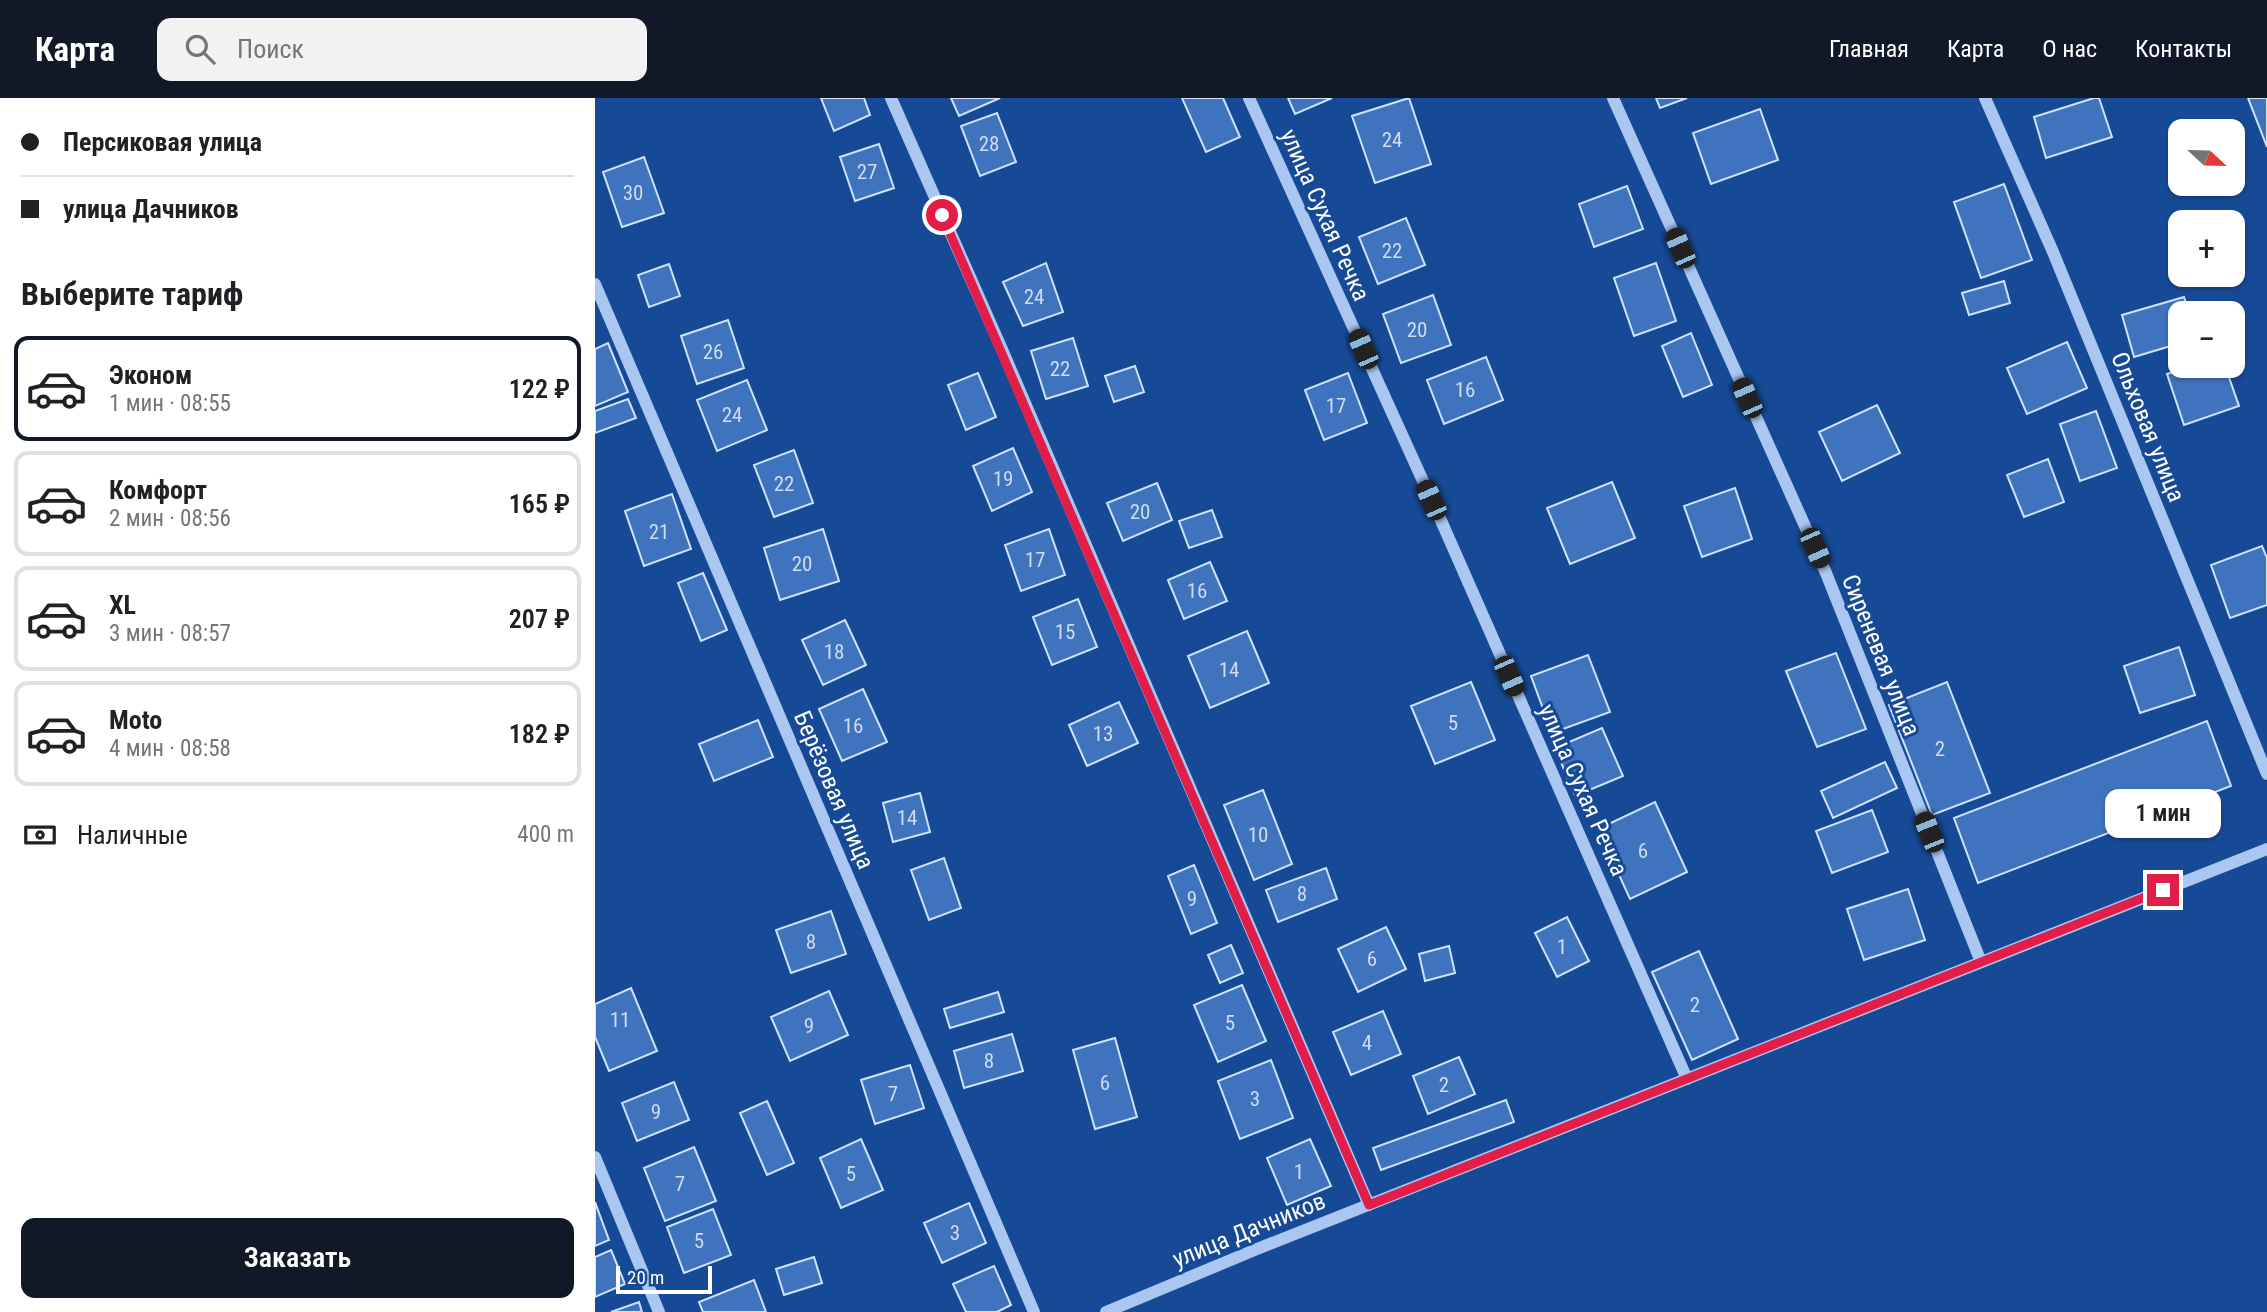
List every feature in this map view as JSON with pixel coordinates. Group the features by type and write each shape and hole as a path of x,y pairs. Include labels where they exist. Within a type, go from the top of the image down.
{"street":[{"path":"891,98 1369,1205"},
{"name":"улица Сухая Речка","path":"1249,98 1443,525 1687,1079"},
{"name":"Сиреневая улица","path":"1613,98 1826,573 1981,962"},
{"name":"Ольховая улица","path":"1985,98 2053,251 2267,774"},
{"name":"Берёзовая улица","path":"595,284 1034,1312"},
{"name":"улица Дачников","path":"1106,1312 2267,849"},
{"path":"595,1157 659,1312"}],"building":[{"path":"821,98 864,98 870,115 834,131"},
{"path":"951,98 1000,98 959,116"},
{"path":"1182,98 1223,98 1240,137 1206,152"},
{"path":"1288,98 1332,98 1295,114"},
{"path":"1409,98 1431,164 1375,183 1352,116"},
{"path":"1656,98 1687,98 1660,108"},
{"path":"2099,98 2112,137 2046,158 2034,117"},
{"path":"2248,98 2267,98 2267,147"},
{"path":"1760,109 1778,160 1711,184 1693,133"},
{"path":"997,113 1016,162 980,176 961,126"},
{"path":"879,144 894,188 855,201 840,157"},
{"path":"644,157 664,213 622,227 603,172"},
{"path":"2004,184 2032,260 1981,278 1954,202"},
{"path":"1627,186 1643,229 1594,247 1579,204"},
{"path":"1406,218 1425,265 1378,284 1359,237"},
{"path":"1046,263 1063,312 1023,326 1003,282"},
{"path":"1656,263 1676,321 1634,336 1614,278"},
{"path":"669,264 680,296 649,307 638,275"},
{"path":"2004,281 2010,303 1969,315 1962,293"},
{"path":"1433,295 1451,345 1401,363 1383,314"},
{"path":"2168,302 2168,347 2134,357 2122,315"},
{"path":"728,320 744,368 697,384 681,336"},
{"path":"1691,333 1712,385 1683,397 1662,346"},
{"path":"1073,338 1088,386 1046,399 1031,351"},
{"path":"2067,342 2087,388 2027,414 2007,368"},
{"path":"608,343 628,392 595,406 595,349"},
{"path":"1486,357 1503,400 1444,424 1427,380"},
{"path":"1135,366 1144,392 1114,402 1105,376"},
{"path":"978,373 996,417 966,430 948,385"},
{"path":"1348,373 1367,423 1324,440 1305,390"},
{"path":"2168,378 2229,378 2239,406 2184,425"},
{"path":"747,380 767,430 717,451 697,400"},
{"path":"628,399 636,418 595,433 595,411"},
{"path":"1877,405 1900,453 1842,481 1819,432"},
{"path":"2096,411 2117,468 2080,481 2060,424"},
{"path":"1013,448 1032,492 992,511 973,466"},
{"path":"794,450 813,503 774,517 754,465"},
{"path":"2048,459 2064,502 2024,517 2007,475"},
{"path":"1612,482 1635,538 1570,564 1547,508"},
{"path":"1157,483 1172,520 1123,541 1107,503"},
{"path":"1735,488 1752,539 1702,557 1684,506"},
{"path":"672,494 691,549 644,566 625,511"},
{"path":"1212,510 1222,537 1189,548 1179,521"},
{"path":"823,529 839,581 780,600 764,548"},
{"path":"1049,529 1065,575 1021,591 1005,545"},
{"path":"2262,546 2267,558 2267,605 2230,618 2211,565"},
{"path":"1210,562 1227,601 1184,619 1168,580"},
{"path":"703,573 727,630 701,641 678,583"},
{"path":"1078,599 1097,647 1052,665 1033,617"},
{"path":"845,620 866,665 823,685 802,640"},
{"path":"1247,631 1269,683 1210,708 1188,656"},
{"path":"2179,647 2195,695 2140,713 2124,666"},
{"path":"1836,653 1866,729 1817,747 1786,671"},
{"path":"1588,655 1610,712 1552,733 1531,676"},
{"path":"1471,682 1495,740 1435,764 1411,706"},
{"path":"1947,682 1990,793 1932,815 1889,705"},
{"path":"863,689 887,742 842,761 819,709"},
{"path":"1119,702 1138,743 1087,766 1069,725"},
{"path":"758,720 773,757 714,781 699,744"},
{"path":"2207,721 2231,786 1978,883 1954,818"},
{"path":"1602,728 1623,776 1575,796 1555,748"},
{"path":"1885,762 1897,788 1833,818 1821,791"},
{"path":"1263,790 1292,864 1254,880 1224,805"},
{"path":"920,793 930,832 893,842 883,803"},
{"path":"1655,802 1687,872 1630,899 1598,829"},
{"path":"1872,810 1888,852 1832,873 1816,831"},
{"path":"944,858 961,908 929,920 911,870"},
{"path":"1194,865 1217,923 1191,934 1168,876"},
{"path":"1326,868 1337,899 1278,922 1266,890"},
{"path":"1908,889 1925,940 1864,960 1847,909"},
{"path":"831,911 846,954 791,973 776,930"},
{"path":"1567,917 1589,961 1557,977 1535,933"},
{"path":"1386,927 1406,969 1358,992 1338,949"},
{"path":"1231,945 1243,973 1220,983 1208,955"},
{"path":"1449,946 1455,973 1425,981 1419,954"},
{"path":"1699,951 1738,1039 1692,1060 1652,972"},
{"path":"1242,985 1266,1041 1218,1062 1194,1005"},
{"path":"631,988 657,1051 609,1071 595,1037 595,1004"},
{"path":"829,991 848,1035 790,1061 771,1017"},
{"path":"998,992 1004,1012 950,1028 944,1009"},
{"path":"1383,1011 1401,1054 1351,1075 1333,1032"},
{"path":"1012,1034 1023,1071 964,1088 954,1051"},
{"path":"1115,1038 1137,1117 1095,1129 1073,1050"},
{"path":"1459,1057 1475,1094 1428,1114 1413,1076"},
{"path":"1271,1060 1293,1118 1240,1139 1218,1081"},
{"path":"910,1065 924,1108 875,1124 861,1080"},
{"path":"674,1082 689,1120 637,1141 622,1103"},
{"path":"1506,1100 1514,1122 1381,1170 1373,1148"},
{"path":"767,1101 794,1163 767,1175 740,1113"},
{"path":"861,1139 883,1190 841,1208 820,1158"},
{"path":"1310,1139 1331,1186 1287,1205 1267,1158"},
{"path":"694,1147 716,1201 665,1221 644,1168"},
{"path":"595,1202 609,1240 595,1246"},
{"path":"969,1203 986,1243 942,1263 924,1223"},
{"path":"713,1209 731,1255 684,1273 667,1227"},
{"path":"611,1250 625,1284 595,1297 595,1257"},
{"path":"814,1257 822,1283 784,1295 776,1269"},
{"path":"994,1266 1011,1305 997,1312 966,1312 953,1284"},
{"path":"754,1280 766,1312 703,1312 699,1302"},
{"path":"639,1302 642,1312 611,1312"}],"route":[{"path":"942,215 1369,1205 2163,890"}]}
